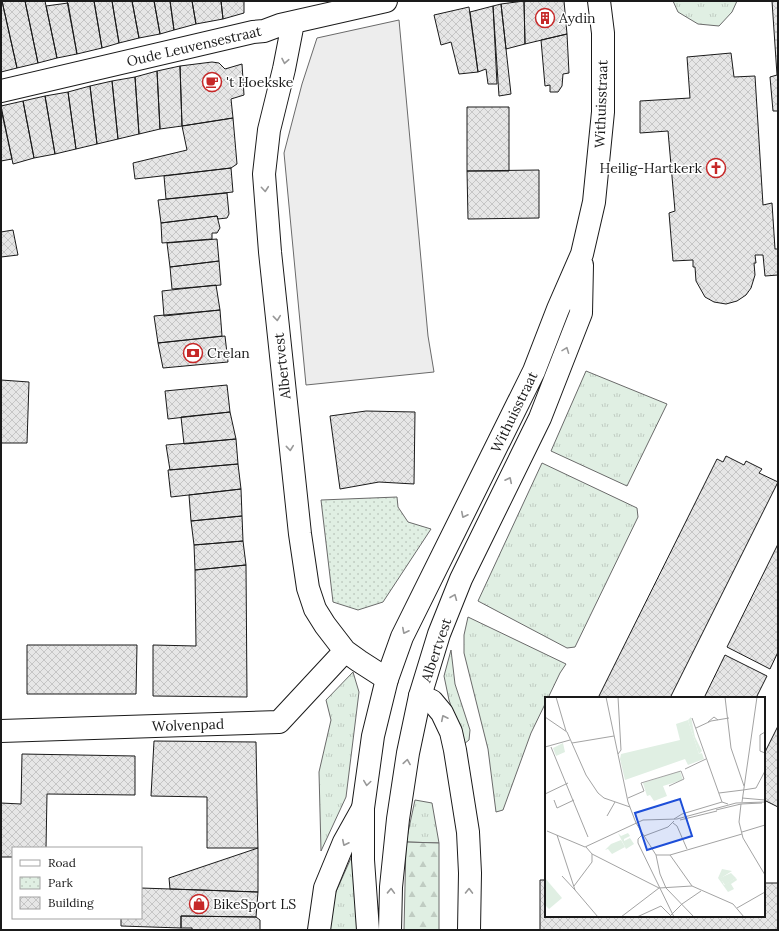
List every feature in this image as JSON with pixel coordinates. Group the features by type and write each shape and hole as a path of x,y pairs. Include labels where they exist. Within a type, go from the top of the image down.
{"street":[{"name":"Oude Leuvensestraat","path":"1,91 252,32 264,31 292,23 319,9 386,1"},
{"name":"Withuisstraat","path":"387,679 402,637 534,371 558,309 582,254 594,202 603,112 603,33 599,1"},
{"name":"Albertvest","path":"292,23 284,69 269,130 264,174 270,252 299,527 308,588 315,609 345,651 387,679"},
{"name":"Withuisstraat","path":"552,386 581,313 582,254"},
{"name":"Albertvest","path":"390,930 391,887 398,819 408,753 420,696 439,634 461,579 540,418 552,386"},
{"name":"Wolvenpad","path":"1,731 279,722 345,651"},
{"path":"368,930 363,808 374,736 387,679"},
{"name":"Albertvest","path":"420,696 432,701 442,713 451,732 455,750 468,832 470,873 469,930"},
{"path":"319,930 324,888 344,842 363,808"}],"green space":[{"path":"673,1 737,1 732,12 719,26 698,24 678,12"},
{"path":"586,371 667,404 627,486 551,451"},
{"path":"542,463 637,508 638,517 575,647 567,648 478,601"},
{"path":"397,497 398,507 408,522 431,529 383,602 358,610 333,602 321,500"},
{"path":"468,617 566,664 548,697 545,697 545,704 531,733 503,810 496,812 488,749 464,653 464,635"},
{"path":"451,650 455,684 470,730 469,740 464,744 449,700 444,676"},
{"path":"353,672 359,692 346,797 321,851 319,772 331,720 326,700"},
{"path":"415,800 432,803 439,843 406,842"},
{"path":"406,842 439,843 439,930 404,930"},
{"path":"355,849 359,930 328,930 331,903"}],"shaded area":[{"path":"399,20 428,336 434,372 306,385 284,153 302,84 317,38"}],"building":[{"path":"1,1 17,68 1,72"},
{"path":"2,1 25,1 38,63 17,68"},
{"path":"25,1 45,1 57,58 38,63"},
{"path":"67,1 94,1 102,48 77,54"},
{"path":"94,1 112,1 119,43 102,48"},
{"path":"112,1 132,1 139,38 119,43"},
{"path":"132,1 154,1 160,34 139,38"},
{"path":"154,1 170,1 174,30 160,34"},
{"path":"170,1 192,1 196,24 174,30"},
{"path":"192,1 221,1 223,19 196,24"},
{"path":"221,1 244,1 244,13 223,19"},
{"path":"524,1 525,44 506,49 501,4"},
{"name":"Aydin","path":"524,1 564,1 567,34 525,44"},
{"path":"772,1 778,1 778,111 773,111 770,77 777,75"},
{"path":"68,3 77,54 57,58 46,6"},
{"path":"501,4 511,94 499,96 493,6"},
{"path":"493,6 497,84 488,84 486,69 478,72 470,12"},
{"path":"469,7 478,72 459,74 451,42 441,45 434,15"},
{"path":"567,34 569,73 563,74 562,86 558,92 550,92 550,85 545,86 541,40"},
{"name":"Heilig-Hartkerk","path":"731,53 734,77 755,76 763,205 772,203 775,249 778,249 778,275 765,276 763,255 755,255 755,275 751,288 746,295 737,301 726,304 714,302 705,297 696,281 693,260 673,261 669,213 675,211 668,131 640,133 640,101 690,98 687,57"},
{"name":"'t Hoekske","path":"212,62 219,63 225,69 242,64 244,95 231,99 233,118 182,126 180,66"},
{"path":"180,66 182,126 160,129 157,71"},
{"path":"157,71 160,129 139,134 135,77"},
{"path":"135,77 139,134 118,139 112,81"},
{"path":"112,81 118,139 97,144 90,86"},
{"path":"90,86 97,144 76,149 68,92"},
{"path":"68,92 76,149 55,154 45,96"},
{"path":"45,96 55,154 34,158 23,101"},
{"path":"23,101 34,158 13,164 1,106"},
{"path":"467,107 509,107 509,171 467,171"},
{"path":"1,109 12,159 1,161"},
{"path":"233,118 237,164 231,168 135,179 133,163 187,150 182,126"},
{"path":"231,168 233,192 166,199 164,176"},
{"path":"539,170 539,218 468,219 467,171"},
{"path":"227,193 229,214 227,218 218,219 217,216 161,223 158,200"},
{"path":"217,216 220,228 217,233 212,233 212,239 162,243 161,223"},
{"path":"13,230 18,255 1,257 1,232"},
{"path":"217,239 219,261 170,267 167,243"},
{"path":"219,261 221,285 172,289 170,267"},
{"path":"216,285 220,310 164,316 162,291"},
{"path":"220,310 222,336 158,343 154,316"},
{"name":"Crelan","path":"225,336 228,362 163,368 158,343"},
{"path":"1,380 29,382 27,443 1,443"},
{"path":"227,385 230,412 168,419 165,391"},
{"path":"366,411 415,412 414,484 379,482 340,489 330,416"},
{"path":"230,412 236,439 184,444 181,417"},
{"path":"236,439 238,464 170,470 166,445"},
{"path":"726,456 744,465 746,461 762,469 759,473 778,482 670,697 598,697 717,459 723,462"},
{"path":"238,464 241,489 171,497 168,470"},
{"path":"241,489 242,516 191,521 189,495"},
{"path":"242,516 243,541 194,545 191,521"},
{"path":"243,541 246,565 195,570 194,545"},
{"path":"778,544 778,652 770,669 727,647"},
{"path":"246,565 247,697 153,696 153,645 196,646 195,570"},
{"path":"27,645 137,645 136,694 27,694"},
{"path":"725,655 767,676 756,697 704,697"},
{"path":"778,726 778,807 765,800 765,752"},
{"path":"154,741 256,742 258,848 207,848 207,797 151,796"},
{"path":"22,754 135,756 135,795 47,794 46,847 12,847 12,857 1,857 1,803 21,804"},
{"path":"258,848 258,892 170,889 169,878"},
{"path":"540,880 545,880 545,917 765,917 765,883 778,883 778,930 540,930"},
{"name":"BikeSport LS","path":"142,888 258,892 256,917 181,916 181,928 121,926 121,919 142,919"},
{"path":"181,916 256,917 260,920 260,930 192,930 192,928 181,928"}],"place":[{"name":"Aydin","path":"545,18"},
{"name":"'t Hoekske","path":"212,82"},
{"name":"Heilig-Hartkerk","path":"716,168"},
{"name":"Crelan","path":"193,353"},
{"name":"BikeSport LS","path":"199,904"}]}
